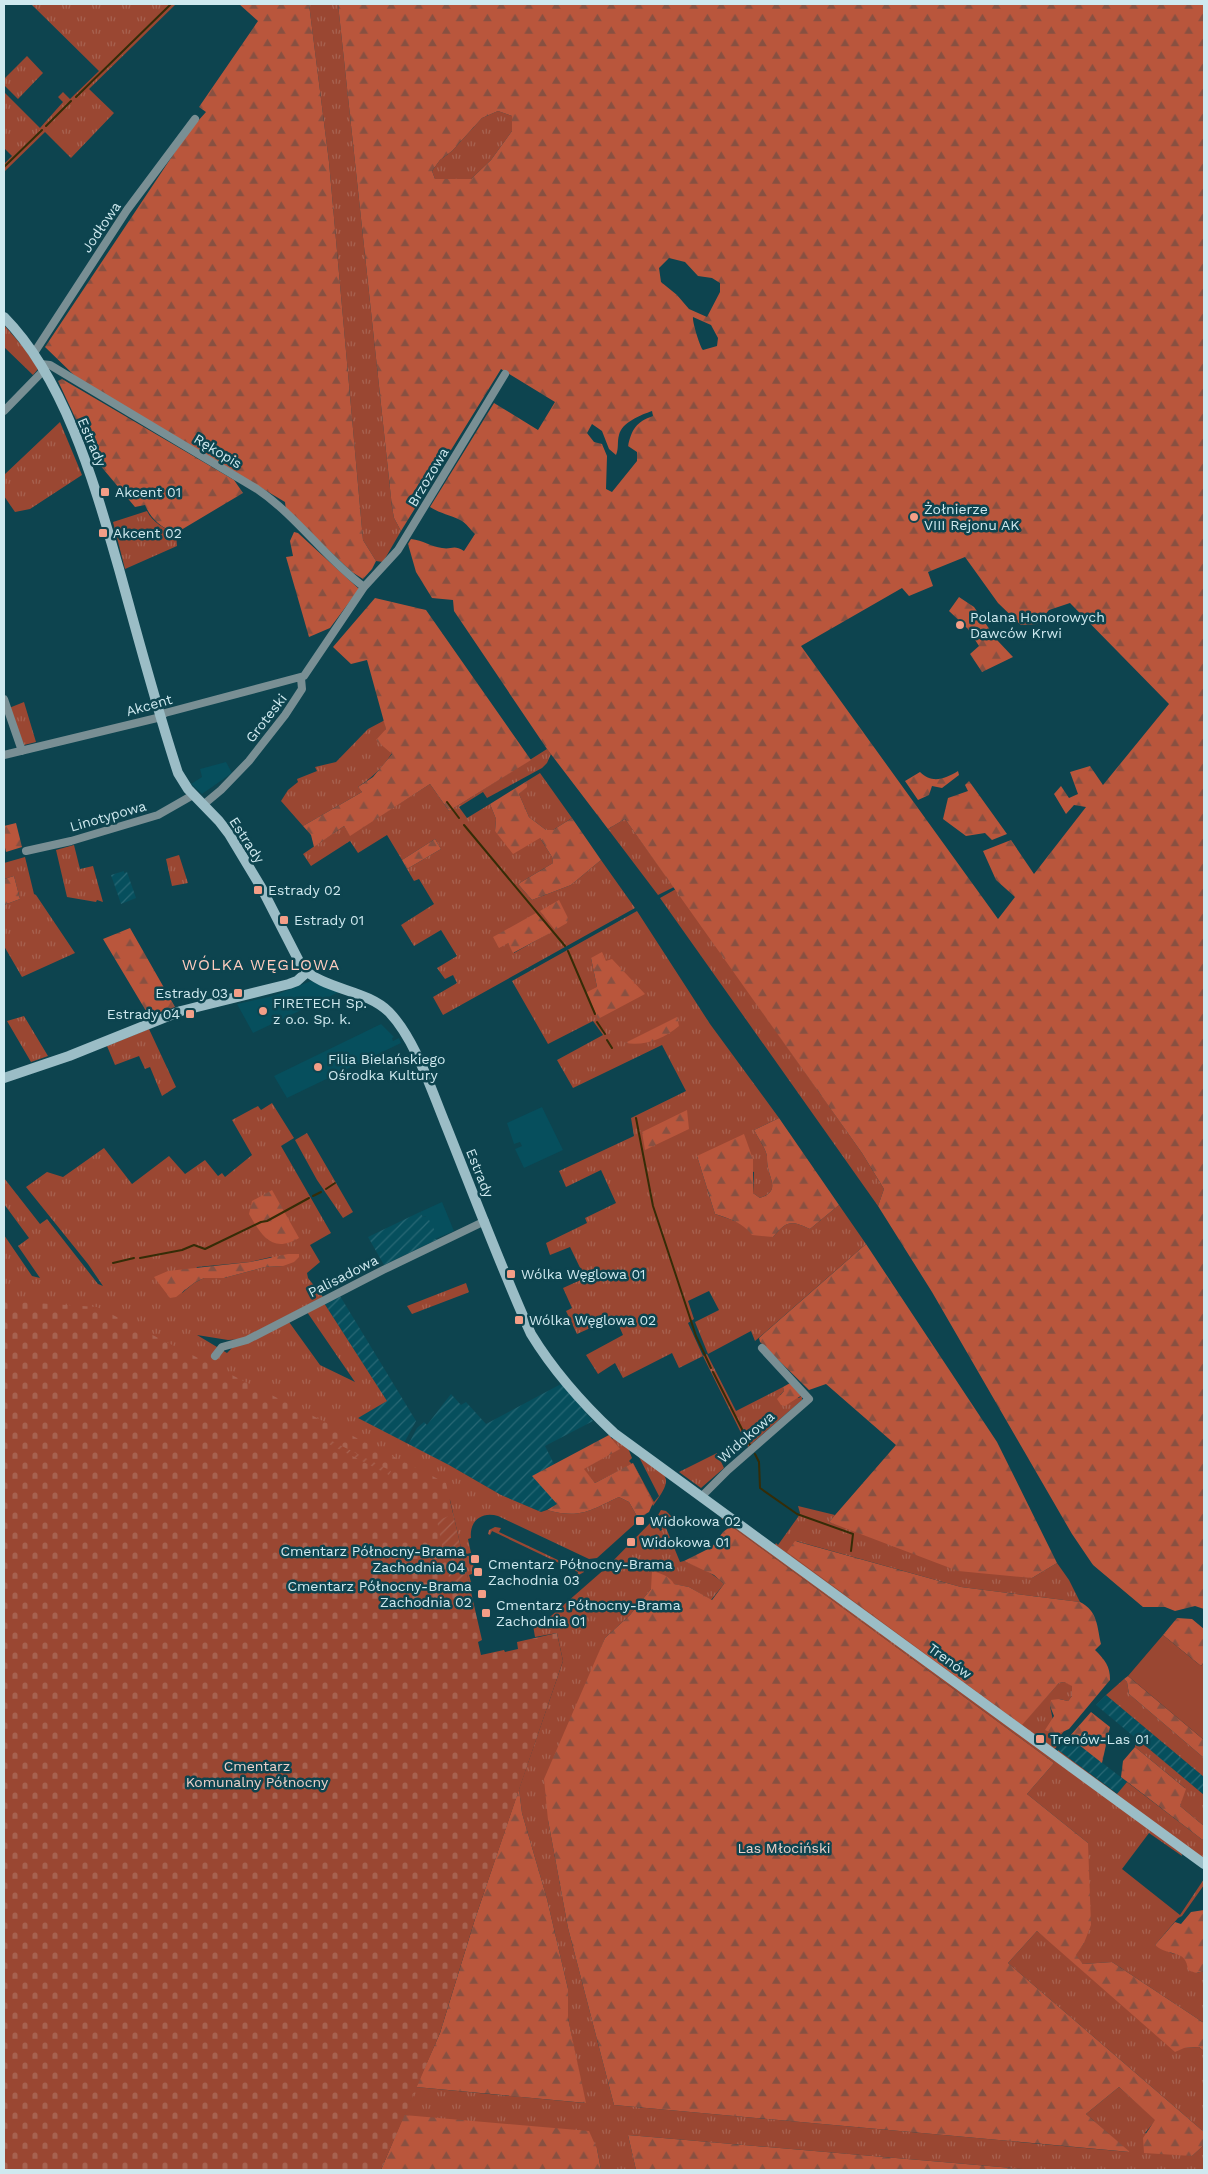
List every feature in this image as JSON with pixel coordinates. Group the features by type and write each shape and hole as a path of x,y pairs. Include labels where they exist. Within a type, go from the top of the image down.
{"main road":[{"name":"Estrady","path":"4,317 34,353 42,367 90,472 178,773 193,794 229,834 261,887 294,954 307,972 371,1000 388,1011 411,1046 426,1078 526,1322 540,1348 614,1433 679,1480"},
{"path":"4,1078 68,1056 181,1011 289,984 297,981 307,972"},
{"name":"Trenów","path":"679,1480 1204,1864"}],"street":[{"name":"Jodłowa","path":"34,353 127,210 195,119"},
{"name":"Rękopis","path":"42,367 50,365 257,488 273,500 330,558 364,587"},
{"path":"4,411 42,367"},
{"name":"Brzozowa","path":"364,587 398,550 505,374"},
{"name":"Groteski","path":"203,805 234,778 285,715 302,689 301,678 307,672 364,587"},
{"name":"Akcent","path":"4,755 301,678"},
{"path":"4,699 22,751"},
{"name":"Linotypowa","path":"26,851 88,836 158,815 193,794"},
{"name":"Palisadowa","path":"215,1356 222,1347 247,1340 383,1270 485,1222"},
{"name":"Widokowa","path":"702,1496 728,1470 809,1398 762,1348"}],"shaded area":[{"path":"226,762 232,773 202,794 191,784 202,777 200,769"},
{"path":"124,871 124,873 127,872 136,898 121,904 111,875"},
{"path":"311,981 339,992 253,1033 237,1004 273,996"},
{"path":"381,1024 394,1037 392,1038 393,1041 399,1038 401,1043 287,1098 274,1076"},
{"path":"542,1107 563,1150 524,1168 515,1149 522,1146 520,1142 514,1144 507,1123"},
{"path":"442,1202 454,1231 435,1239 435,1233 426,1216 423,1217 420,1212"},
{"path":"420,1212 423,1217 427,1216 435,1231 435,1239 438,1239 384,1265 368,1237"},
{"path":"340,1296 416,1421 404,1443 357,1418 387,1401 324,1303"},
{"path":"561,1384 593,1421 545,1446 554,1464 533,1476 558,1504 541,1512 501,1495 449,1465 408,1445 417,1428 424,1422 427,1425 451,1394 461,1405 466,1402 486,1424"},
{"path":"1106,1695 1204,1777 1204,1795 1096,1705"},
{"path":"1069,1737 1127,1782 1118,1794 1058,1750"}],"green space":[{"path":"31,4 176,4 89,89 114,113 71,158 45,132 4,172 4,164 12,156 4,148 4,92 40,128 63,102 58,97 63,92 70,99 99,71"},
{"path":"239,4 309,4 329,162 363,540 376,561 363,579 352,572 286,510 285,502 77,378 45,347 189,131 206,112 199,107 258,21"},
{"path":"309,4 338,4 392,507 394,518 401,531 383,562 376,561 363,540 329,162"},
{"path":"338,4 1204,4 1204,1609 1195,1606 1175,1611 1165,1607 1143,1607 1093,1565 1072,1534 932,1292 878,1206 884,1189 862,1153 625,819 608,829 547,749 454,611 453,600 432,598 416,572 408,544 411,539 438,547 455,548 464,551 475,534 462,521 430,507 494,403 538,430 555,402 501,369 401,531 394,518","holes":["498,111 512,116 512,131 491,160 471,179 435,179 432,171 440,160 452,151 482,118","669,258 685,262 698,276 712,278 720,283 720,292 707,317 689,309 677,295 661,282 659,268","693,317 711,325 718,338 717,346 703,350","652,411 653,416 642,421 636,427 631,435 628,446 637,452 637,461 612,492 606,489 607,456 602,444 594,442 587,433 592,424 602,431 609,449 616,455 621,430 632,420","965,557 998,603 1021,625 1037,624 1049,610 1070,603 1169,704 1103,785 1090,766 1070,772 1078,794 1069,798 1061,786 1054,794 1066,814 1074,805 1086,807 1034,874 1011,840 983,851 996,880 1015,897 998,919 801,646 902,588 909,596 933,586 928,572"]},
{"path":"27,56 43,73 18,99 4,85 4,79"},
{"path":"498,111 512,116 512,131 491,160 471,179 435,179 432,171 440,160 452,151 482,118"},
{"path":"4,325 24,348 38,369 33,375 4,347"},
{"path":"62,379 234,480 243,493 176,533 166,528 153,519 145,505 135,507 94,458 58,381"},
{"path":"60,422 82,475 30,509 15,512 4,496 4,475"},
{"path":"147,511 159,525 176,533 177,546 125,569 113,522"},
{"path":"294,532 298,533 359,589 330,628 309,637 286,557 293,556 290,541"},
{"path":"959,597 974,607 997,640 1013,657 982,672 970,654 979,646 968,629 949,611"},
{"path":"375,598 426,610 531,760 449,811 430,784 350,836 344,826 314,847 311,835 303,826 362,792 358,787 373,777 392,754 376,740 386,729 367,660 351,664 333,647"},
{"path":"24,702 36,742 24,745 9,708"},
{"path":"385,720 386,729 383,734 392,753 385,763 373,776 358,787 362,792 303,826 281,801 288,790 298,782 297,779 317,771 315,767 336,762 368,729"},
{"path":"547,749 551,754 547,763 542,768 487,798 483,792 459,807 467,818 490,804 496,819 495,831 540,838 552,857 553,863 518,884 532,900 571,885 601,860 635,908 443,1015 433,997 457,983 453,975 445,979 437,968 457,956 441,930 414,946 401,925 434,904 419,879 414,881 407,869 441,849 435,839 402,860 387,835 358,853 350,841 311,866 303,854 344,826 350,835 430,784 449,811","holes":["551,932 514,953 508,943"]},
{"path":"958,771 959,775 942,788 932,786 929,795 918,800 905,781 920,772 929,778 939,779"},
{"path":"540,773 572,818 553,830 546,830 529,817 519,794 527,786 527,781"},
{"path":"527,781 527,787 519,794 529,817 546,830 553,830 572,818 601,860 571,885 532,900 518,884 553,863 552,857 540,838 513,854 495,831 496,819 490,804"},
{"path":"969,781 1007,834 992,840 985,833 966,836 943,819 948,798 968,791 965,785"},
{"path":"625,819 674,887 658,895 608,829"},
{"path":"16,823 22,847 6,852 4,826"},
{"path":"435,839 441,849 407,869 402,860"},
{"path":"74,845 80,869 93,866 103,902 67,897 56,850"},
{"path":"179,855 188,883 172,886 166,859"},
{"path":"25,857 34,894 75,953 22,977 4,946 4,905 20,899 14,876 4,879 4,863"},
{"path":"14,876 20,899 4,905 4,879"},
{"path":"676,889 862,1153 884,1189 878,1206 660,898"},
{"path":"559,900 568,918 567,923 555,930 540,911"},
{"path":"637,911 710,1024 779,1118 754,1130 766,1153 772,1182 770,1192 760,1198 753,1193 754,1172 697,1156 715,1214 773,1237 786,1225 793,1223 810,1229 839,1205 866,1244 755,1341 751,1331 708,1354 695,1322 719,1310 709,1291 688,1301 694,1319 688,1323 703,1356 679,1368 672,1353 623,1378 615,1363 598,1374 586,1355 623,1335 615,1317 577,1334 566,1311 572,1308 563,1288 585,1278 570,1247 550,1255 546,1243 587,1223 585,1218 616,1203 601,1170 566,1187 559,1171 634,1136 631,1118 686,1091 662,1045 573,1088 557,1060 603,1035 593,1021 548,1044 512,981","holes":["591,958 606,961 598,1018 597,987"]},
{"path":"536,913 552,932 513,953 508,943 499,948 493,937"},
{"path":"130,928 175,1007 149,1016 103,939"},
{"path":"602,952 606,961 612,959 645,994 598,1019 587,992 597,987 591,958"},
{"path":"24,1016 48,1056 31,1062 7,1021"},
{"path":"677,1017 679,1026 667,1035 647,1042 625,1043"},
{"path":"149,1029 176,1087 162,1096 150,1067 145,1069 139,1056 115,1065 107,1046"},
{"path":"272,1103 294,1138 281,1146 331,1233 310,1245 320,1262 307,1273 308,1278 323,1297 242,1339 228,1340 197,1335 227,1353 235,1345 289,1322 320,1365 355,1382 307,1312 324,1303 387,1401 358,1418 449,1465 501,1495 541,1512 547,1510 576,1514 592,1510 619,1497 629,1502 638,1518 647,1513 597,1558 589,1559 498,1516 487,1515 474,1522 471,1538 468,1539 471,1553 466,1554 471,1556 475,1573 469,1575 471,1582 469,1583 450,1500 4,1316 4,1235 32,1276 40,1278 18,1246 29,1238 4,1204 4,1178 40,1224 47,1219 98,1284 103,1286 88,1264 26,1187 47,1172 63,1177 104,1148 132,1184 169,1156 185,1174 205,1160 218,1176 222,1173 225,1177 252,1155 232,1120 258,1106 261,1110","holes":["271,1257 283,1266 265,1267 224,1278 204,1278 194,1283 182,1293 197,1267 250,1262"]},
{"path":"687,1110 689,1129 645,1150 642,1132"},
{"path":"779,1118 839,1205 810,1229 793,1223 786,1225 773,1237 752,1235 740,1224 715,1214 697,1156 744,1134 753,1159 753,1193 760,1198 770,1192 772,1182 766,1153 754,1130"},
{"path":"307,1133 353,1212 343,1218 317,1180 295,1140"},
{"path":"272,1190 299,1238 281,1244 274,1243 263,1235 249,1214 252,1201"},
{"path":"866,1244 997,1442 1057,1563 1032,1578 958,1571 829,1522 896,1445 826,1384 809,1390 760,1342 759,1338"},
{"path":"288,1254 299,1254 299,1257 294,1262 283,1266 265,1267 224,1278 204,1278 176,1297 170,1298 154,1277 168,1271 250,1262"},
{"path":"466,1283 469,1292 467,1293 412,1314 407,1306"},
{"name":"Cmentarz Komunalny Północny","path":"4,1301 97,1307 446,1483 482,1640 478,1642 481,1655 518,1649 517,1642 557,1633 563,1661 475,1919 440,2033 381,2170 4,2170"},
{"path":"707,1354 736,1411 783,1387 784,1391 780,1395 799,1398 802,1395 802,1400 748,1447 703,1356"},
{"path":"792,1382 802,1395 785,1406 781,1405 777,1399 784,1391 783,1387"},
{"path":"609,1435 620,1449 584,1469 595,1483 633,1463 653,1503 649,1512 638,1518 629,1502 619,1497 592,1510 576,1514 547,1510 557,1504 532,1476"},
{"path":"615,1437 628,1448 632,1458 629,1461 632,1464 595,1483 583,1469 619,1449 612,1439"},
{"path":"330,1440 391,1471 389,1475 327,1443"},
{"path":"717,1453 724,1468 701,1488 679,1472"},
{"path":"639,1457 665,1477 664,1488 653,1506 633,1463 654,1502 659,1496"},
{"path":"798,1506 835,1515 829,1522 1032,1578 1057,1563 1069,1580 1080,1602 961,1587 796,1541 1022,1724 1059,1683 1064,1682 1072,1685 1072,1696 1068,1701 1059,1699 1050,1706 1056,1735 1064,1731 1058,1739 1056,1748 1054,1749 775,1545 776,1543 778,1545 798,1517 800,1513"},
{"path":"661,1510 666,1511 672,1517 664,1523 680,1562 684,1561 705,1570 724,1584 711,1600 689,1587 673,1584 651,1589 630,1615 605,1638 586,1687 548,1820 568,1928 614,2105 1129,2152 1086,2114 1119,2087 1156,2120 1145,2133 1192,2156 1204,2145 1204,2170 1034,2170 628,2135 636,2170 601,2170 597,2149 404,2115 416,2087 585,2103 568,2018 568,1989 547,1899 522,1813 519,1789 563,1661 557,1633 535,1637 533,1625 543,1623 607,1567 655,1518 660,1531 662,1530 658,1515"},
{"path":"453,1514 469,1583 451,1587 437,1521"},
{"path":"723,1517 1181,1851 1182,1856 1149,1833 1122,1869 1180,1915 1204,1879 1204,1885 1182,1916 1178,1918 1155,1945 1171,1953 1182,1955 1196,1973 1204,1971 1204,2023 1112,1962 1083,1964 1075,1955 1084,1943 1088,1843 1027,1794 1054,1763 731,1526 721,1518"},
{"name":"Las Młociński","path":"731,1526 1054,1763 1027,1794 1088,1843 1091,1925 1084,1943 1076,1955 1083,1964 1112,1962 1204,2023 1204,2051 1199,2047 1184,2048 1175,2052 1037,1931 1008,1963 1204,2132 1204,2145 1192,2156 1144,2153 1143,2138 1155,2120 1119,2087 1086,2114 1130,2152 614,2105 568,1928 548,1820 544,1779 605,1638 630,1615 651,1589 652,1571 667,1577 674,1584 689,1587 712,1600 724,1584 714,1575 684,1561 712,1547 723,1532"},
{"path":"495,1527 501,1528 499,1532 581,1571 583,1567 584,1572 577,1576 578,1572 492,1531 490,1535 488,1534 489,1530"},
{"path":"795,1541 961,1587 1080,1602 1090,1610 1096,1620 1101,1644 1095,1650 1106,1664 1110,1680 1069,1729 1056,1735 1045,1730 1054,1716 1050,1706 1051,1700 1068,1701 1072,1696 1072,1686 1064,1682 1059,1683 1022,1725 787,1552"},
{"path":"1177,1618 1192,1619 1204,1629 1204,1662 1201,1666 1163,1635"},
{"path":"1163,1635 1201,1666 1204,1662 1204,1740 1128,1676"},
{"path":"1128,1676 1204,1740 1204,1758 1129,1694 1127,1682 1124,1679"},
{"path":"1124,1679 1127,1682 1129,1694 1204,1758 1204,1777 1106,1695"},
{"path":"1091,1712 1110,1727 1102,1763 1069,1737"},
{"path":"1136,1738 1204,1795 1204,1826 1180,1806 1185,1788 1135,1747"},
{"path":"1135,1747 1186,1789 1180,1806 1204,1826 1204,1841 1121,1777 1123,1761"},
{"path":"1058,1750 1117,1794 1127,1782 1204,1841 1204,1860 1058,1752"},
{"path":"519,1789 522,1813 547,1899 568,1989 568,2018 586,2103 416,2087 440,2033 475,1919"},
{"path":"1204,1910 1204,1971 1196,1973 1188,1970 1187,1963 1181,1956 1155,1945 1175,1922 1181,1924 1191,1912"},
{"path":"1037,1931 1183,2048 1199,2047 1204,2051 1204,2132 1008,1963"},
{"path":"404,2115 589,2131 597,2149 601,2170 381,2170"},
{"path":"628,2135 1034,2170 636,2170"}],"waterway":[{"path":"76,97 171,4"},
{"path":"46,126 71,101"},
{"path":"4,167 42,130"},
{"path":"447,802 459,818"},
{"path":"464,825 565,946"},
{"path":"568,951 595,1014"},
{"path":"597,1022 605,1034"},
{"path":"607,1040 612,1048"},
{"path":"636,1118 653,1206 696,1336 711,1368"},
{"path":"326,1189 335,1183"},
{"path":"313,1196 321,1192"},
{"path":"140,1258 182,1250 194,1245 205,1249 261,1222 267,1221 309,1198"},
{"path":"113,1263 134,1258"},
{"path":"713,1372 750,1445"},
{"path":"755,1454 759,1462 760,1488 797,1514 853,1534 851,1551"}],"place":[{"name":"Akcent 01","path":"105,492"},
{"name":"Żołnierze VIII Rejonu AK","path":"914,517"},
{"name":"Akcent 02","path":"103,533"},
{"name":"Polana Honorowych Dawców Krwi","path":"960,625"},
{"name":"Estrady 02","path":"258,890"},
{"name":"Estrady 01","path":"284,920"},
{"name":"Estrady 03","path":"238,993"},
{"name":"FIRETECH Sp. z o.o. Sp. k.","path":"263,1011"},
{"name":"Estrady 04","path":"190,1014"},
{"name":"Filia Bielańskiego Ośrodka Kultury","path":"318,1067"},
{"name":"Wólka Węglowa 01","path":"511,1274"},
{"name":"Wólka Węglowa 02","path":"519,1320"},
{"name":"Widokowa 02","path":"640,1521"},
{"name":"Widokowa 01","path":"631,1542"},
{"name":"Cmentarz Północny-Brama Zachodnia 04","path":"475,1559"},
{"name":"Cmentarz Północny-Brama Zachodnia 03","path":"478,1572"},
{"name":"Cmentarz Północny-Brama Zachodnia 02","path":"482,1594"},
{"name":"Cmentarz Północny-Brama Zachodnia 01","path":"486,1613"},
{"name":"Trenów-Las 01","path":"1040,1739"}],"district":[{"name":"WÓLKA WĘGLOWA","path":"261,964"}]}
